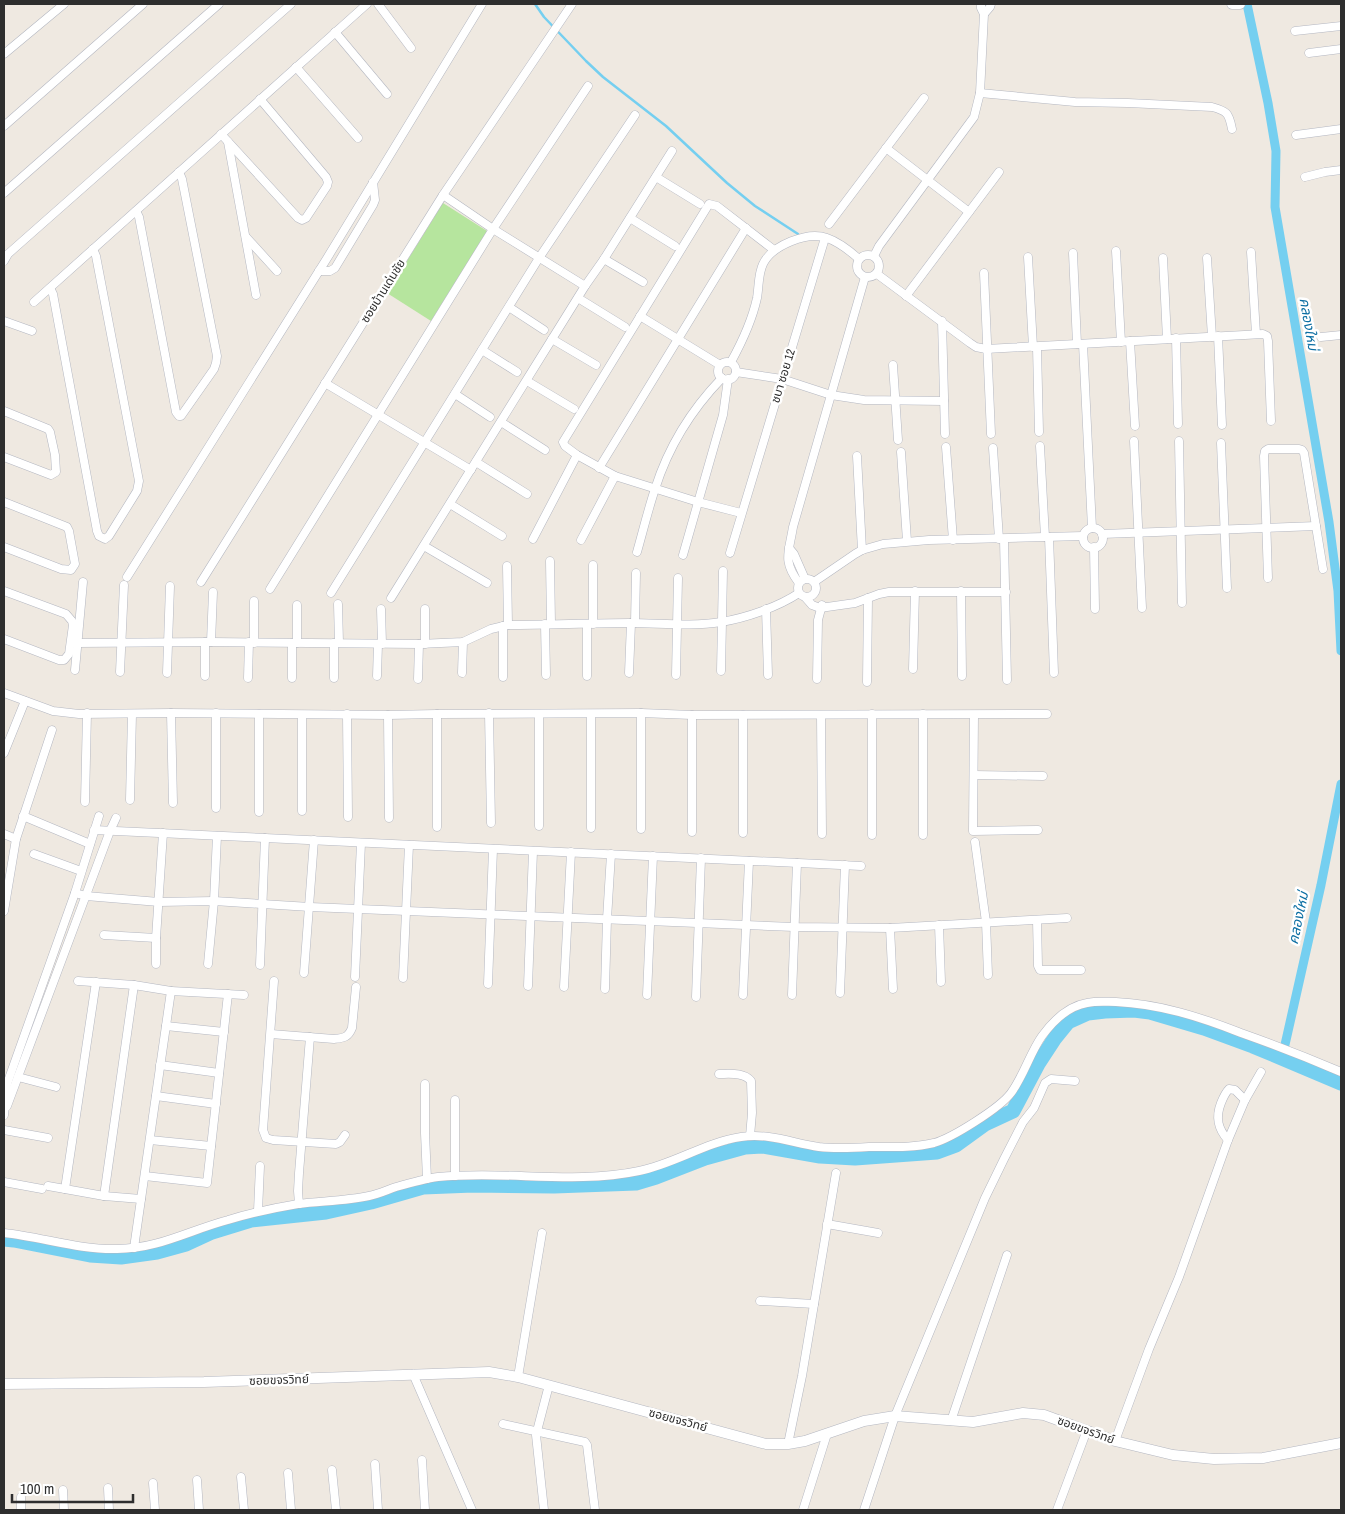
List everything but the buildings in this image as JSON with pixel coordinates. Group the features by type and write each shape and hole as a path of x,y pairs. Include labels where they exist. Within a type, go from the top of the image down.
{"street":[{"path":"4,54 64,4"},
{"path":"4,126 143,4"},
{"path":"4,193 219,4"},
{"path":"4,260 8,254 291,4"},
{"path":"34,302 367,4"},
{"path":"378,4 411,48"},
{"path":"120,672 125,581 319,271 482,4"},
{"name":"ซอยบ้านเด่นชัย","path":"201,582 443,195 572,4"},
{"path":"874,256 878,246 974,117 980,93 984,14 981,4"},
{"path":"984,14 991,4"},
{"path":"1232,4 1239,4"},
{"path":"1295,31 1341,26"},
{"path":"335,32 387,94"},
{"path":"1308,53 1341,49"},
{"path":"296,67 358,138"},
{"path":"270,589 493,229 588,86"},
{"path":"980,93 1075,102 1212,107 1223,110 1228,114 1232,129"},
{"path":"829,224 924,98"},
{"path":"221,134 298,218 302,220 306,218 328,182 326,177 260,99"},
{"path":"331,593 539,258 636,115"},
{"path":"1296,135 1341,129"},
{"path":"228,142 256,296"},
{"path":"886,148 969,212"},
{"path":"391,598 585,286 672,151"},
{"path":"1305,177 1341,170"},
{"path":"136,211 139,218 176,412 181,416 214,369 217,356 182,178 179,172"},
{"path":"906,296 999,172"},
{"path":"656,177 700,204"},
{"path":"319,271 330,272 335,268 369,212 374,200 373,182"},
{"path":"443,195 493,229 585,286"},
{"path":"741,514 615,476 577,455 563,444 564,439 709,204 717,206 774,250"},
{"path":"630,218 675,246"},
{"path":"599,468 746,228"},
{"path":"245,236 277,271"},
{"path":"730,362 746,331 757,298 764,262 774,250 809,237 825,238 847,249 859,260"},
{"name":"ชบา ซอย 12","path":"730,553 825,238"},
{"path":"50,288 53,294 97,531 99,536 105,540 138,491 139,482 96,256 93,249"},
{"path":"1116,251 1121,342"},
{"path":"1073,252 1092,528"},
{"path":"1251,252 1256,334"},
{"path":"863,256 874,256 879,265 877,274 865,277 860,274 857,264 863,256"},
{"path":"1028,257 1039,432"},
{"path":"1163,258 1167,339"},
{"path":"1207,258 1222,425"},
{"path":"604,259 643,282"},
{"path":"984,272 991,434"},
{"path":"877,274 970,343 976,347 986,349 1262,334 1266,336 1268,341 1271,421"},
{"path":"814,582 811,580 802,581 794,576 788,563 787,557 792,527 865,277"},
{"path":"578,298 625,327"},
{"path":"509,307 544,330"},
{"path":"640,316 720,365"},
{"path":"4,321 32,331"},
{"path":"942,322 945,434"},
{"path":"1321,337 1341,335"},
{"path":"1176,338 1178,424"},
{"path":"552,339 596,365"},
{"path":"1130,341 1135,426"},
{"path":"482,350 517,372"},
{"path":"720,365 730,362"},
{"path":"720,365 718,372 725,378 732,378 736,368 730,362"},
{"path":"893,365 898,440"},
{"path":"736,372 782,380 831,395 864,400 944,400"},
{"path":"637,552 655,488 672,447 701,402 725,378"},
{"path":"683,555 723,415 725,378"},
{"path":"527,381 574,409"},
{"path":"325,383 471,470"},
{"path":"455,394 490,417"},
{"path":"4,411 48,429 56,455 56,472 51,475 4,457"},
{"path":"501,422 545,450"},
{"path":"1178,441 1182,603"},
{"path":"1134,442 1142,608"},
{"path":"1220,443 1227,588"},
{"path":"1040,446 1054,673"},
{"path":"946,447 952,540"},
{"path":"993,448 1006,592 1007,680"},
{"path":"1268,578 1264,456 1265,451 1268,449 1299,449 1304,453 1323,569"},
{"path":"901,452 907,541"},
{"path":"532,538 577,455"},
{"path":"857,456 862,550"},
{"path":"476,462 527,494"},
{"path":"581,540 615,476"},
{"path":"4,502 66,527 69,531 75,564 71,570 61,569 4,547"},
{"path":"450,504 502,536"},
{"path":"1102,534 1316,526"},
{"path":"1092,528 1098,529 1103,538 1100,544 1094,547 1086,544 1084,536 1086,530 1092,528"},
{"path":"814,582 842,561 862,550 883,544 907,541 1084,536"},
{"path":"424,546 487,583"},
{"path":"1094,547 1095,609"},
{"path":"546,675 550,560"},
{"path":"587,676 593,565"},
{"path":"503,677 507,566"},
{"path":"722,671 723,571"},
{"path":"630,673 636,573"},
{"path":"676,675 678,578"},
{"path":"802,581 798,590 802,595 812,604 824,606 855,603 884,592 1006,592"},
{"path":"75,670 83,582"},
{"path":"814,582 816,588 814,594"},
{"path":"167,672 170,586"},
{"path":"4,591 66,614 72,620 73,625 69,654 64,660 4,639"},
{"path":"205,676 213,592"},
{"path":"913,669 915,592"},
{"path":"961,592 962,676"},
{"path":"77,643 252,642 422,644 463,642 491,629 505,626 722,622 766,609 802,595 810,596 814,594"},
{"path":"814,594 824,606"},
{"path":"867,682 868,598"},
{"path":"248,678 254,601"},
{"path":"334,678 338,604"},
{"path":"292,678 297,605"},
{"path":"817,679 818,620 824,606"},
{"path":"377,676 381,609"},
{"path":"418,679 425,609"},
{"path":"766,609 768,676"},
{"path":"462,673 463,642"},
{"path":"4,693 53,711 87,714 216,713 388,716 489,713 692,715 1047,714"},
{"path":"4,753 26,701"},
{"path":"171,713 173,803"},
{"path":"216,713 216,808"},
{"path":"489,713 491,823"},
{"path":"85,802 87,714"},
{"path":"130,800 132,714"},
{"path":"259,714 259,812"},
{"path":"347,714 348,817"},
{"path":"437,714 437,827"},
{"path":"539,826 540,714"},
{"path":"591,714 591,828"},
{"path":"641,714 641,829"},
{"path":"872,714 872,835"},
{"path":"923,714 923,835"},
{"path":"302,715 302,811"},
{"path":"692,715 692,832"},
{"path":"743,715 743,833"},
{"path":"821,715 822,834"},
{"path":"974,715 973,831 1038,830"},
{"path":"388,716 389,818"},
{"path":"4,911 16,840 52,730"},
{"path":"974,775 1043,776"},
{"path":"23,816 90,844"},
{"path":"4,1114 7,1084 100,816"},
{"path":"4,1114 116,818"},
{"path":"94,830 861,866"},
{"path":"156,964 163,833"},
{"path":"4,834 16,840"},
{"path":"208,964 214,901 216,836"},
{"path":"260,965 265,838"},
{"path":"304,974 314,840"},
{"path":"354,977 361,842"},
{"path":"974,842 986,922 988,975"},
{"path":"403,978 409,845"},
{"path":"488,984 493,849"},
{"path":"528,986 533,851"},
{"path":"564,987 571,852"},
{"path":"34,854 81,871"},
{"path":"605,989 611,854"},
{"path":"647,995 653,856"},
{"path":"696,997 701,858"},
{"path":"743,995 749,861"},
{"path":"792,995 797,863"},
{"path":"840,993 845,865"},
{"path":"75,892 86,896 159,902 214,901 310,907 794,927 890,928 1067,918"},
{"path":"1037,920 1038,966 1040,970 1081,970"},
{"path":"940,925 941,982"},
{"path":"890,928 892,989"},
{"path":"104,935 156,938"},
{"path":"78,981 134,985 171,991 244,995"},
{"path":"274,981 264,1105 264,1135 266,1138 273,1140 336,1144 345,1135"},
{"path":"65,1189 96,982"},
{"path":"104,1196 134,985"},
{"path":"271,1034 334,1039 344,1038 350,1033 352,1028 356,987"},
{"path":"134,1248 171,991"},
{"path":"145,1176 207,1183 228,994"},
{"path":"4,1233 26,1235 84,1247 134,1248 168,1241 215,1223 258,1211 368,1196 426,1179 455,1176 597,1176 630,1173 657,1166 725,1140 750,1136 774,1136 814,1146 831,1148 900,1147 936,1142 952,1136 1004,1101 1014,1088 1037,1045 1050,1026 1069,1010 1084,1003 1101,1001 1128,1002 1171,1009 1196,1016 1295,1052 1341,1072"},
{"path":"166,1026 224,1032"},
{"path":"299,1204 301,1142 310,1037"},
{"path":"160,1065 219,1073"},
{"path":"1115,1440 1149,1349 1179,1277 1228,1140 1245,1100 1261,1072"},
{"path":"719,1074 743,1075 751,1081 752,1113 750,1136"},
{"path":"18,1077 56,1087"},
{"path":"864,1510 895,1416 982,1205 1008,1151 1034,1108 1045,1083 1051,1079 1074,1080"},
{"path":"425,1084 426,1179"},
{"path":"1228,1140 1221,1133 1218,1126 1217,1119 1220,1106 1229,1089 1235,1090 1245,1100"},
{"path":"156,1096 216,1104"},
{"path":"455,1100 455,1176"},
{"path":"4,1130 48,1138"},
{"path":"150,1140 211,1146"},
{"path":"258,1211 260,1166"},
{"path":"788,1444 802,1376 836,1173"},
{"path":"4,1182 65,1189 104,1196 141,1199"},
{"path":"827,1224 878,1233"},
{"path":"518,1376 542,1232"},
{"path":"951,1421 1007,1255"},
{"path":"760,1301 814,1304"},
{"name":"ซอยขจรวิทย์","path":"4,1384 204,1382 489,1372 518,1376 766,1444 788,1444 827,1434 864,1421 895,1416 973,1422 1013,1414 1035,1413 1115,1440 1173,1455 1214,1459 1263,1458 1341,1443"},
{"path":"414,1374 472,1510"},
{"path":"544,1510 536,1448 537,1431 549,1385"},
{"path":"503,1424 586,1443 595,1510"},
{"path":"1057,1510 1087,1430"},
{"path":"803,1510 827,1434"},
{"path":"422,1460 425,1510"},
{"path":"374,1464 378,1510"},
{"path":"332,1470 336,1510"},
{"path":"288,1473 291,1510"},
{"path":"241,1477 244,1510"},
{"path":"197,1480 199,1510"},
{"path":"152,1483 155,1510"},
{"path":"108,1488 109,1510"},
{"path":"63,1490 64,1510"},
{"path":"21,1497 21,1510"}],"green space":[{"path":"443,203 487,231 431,321 387,293"}],"waterway":[{"path":"535,4 544,17 603,77 666,126 727,183 755,206 798,234"},
{"name":"คลองใหม่","path":"1247,4 1276,151 1275,207 1329,522 1338,591 1341,651"},
{"name":"คลองใหม่","path":"1282,1058 1321,885 1341,784"},
{"path":"4,1239 90,1255 121,1257 157,1252 186,1244 212,1232 251,1220 326,1212 371,1202 423,1187 636,1183 705,1158 745,1147 762,1146 820,1156 855,1158 937,1152 956,1145 985,1124 1013,1111 1038,1064 1068,1022 1088,1013 1105,1011 1134,1010 1150,1012 1204,1028 1253,1046 1341,1083"}]}
